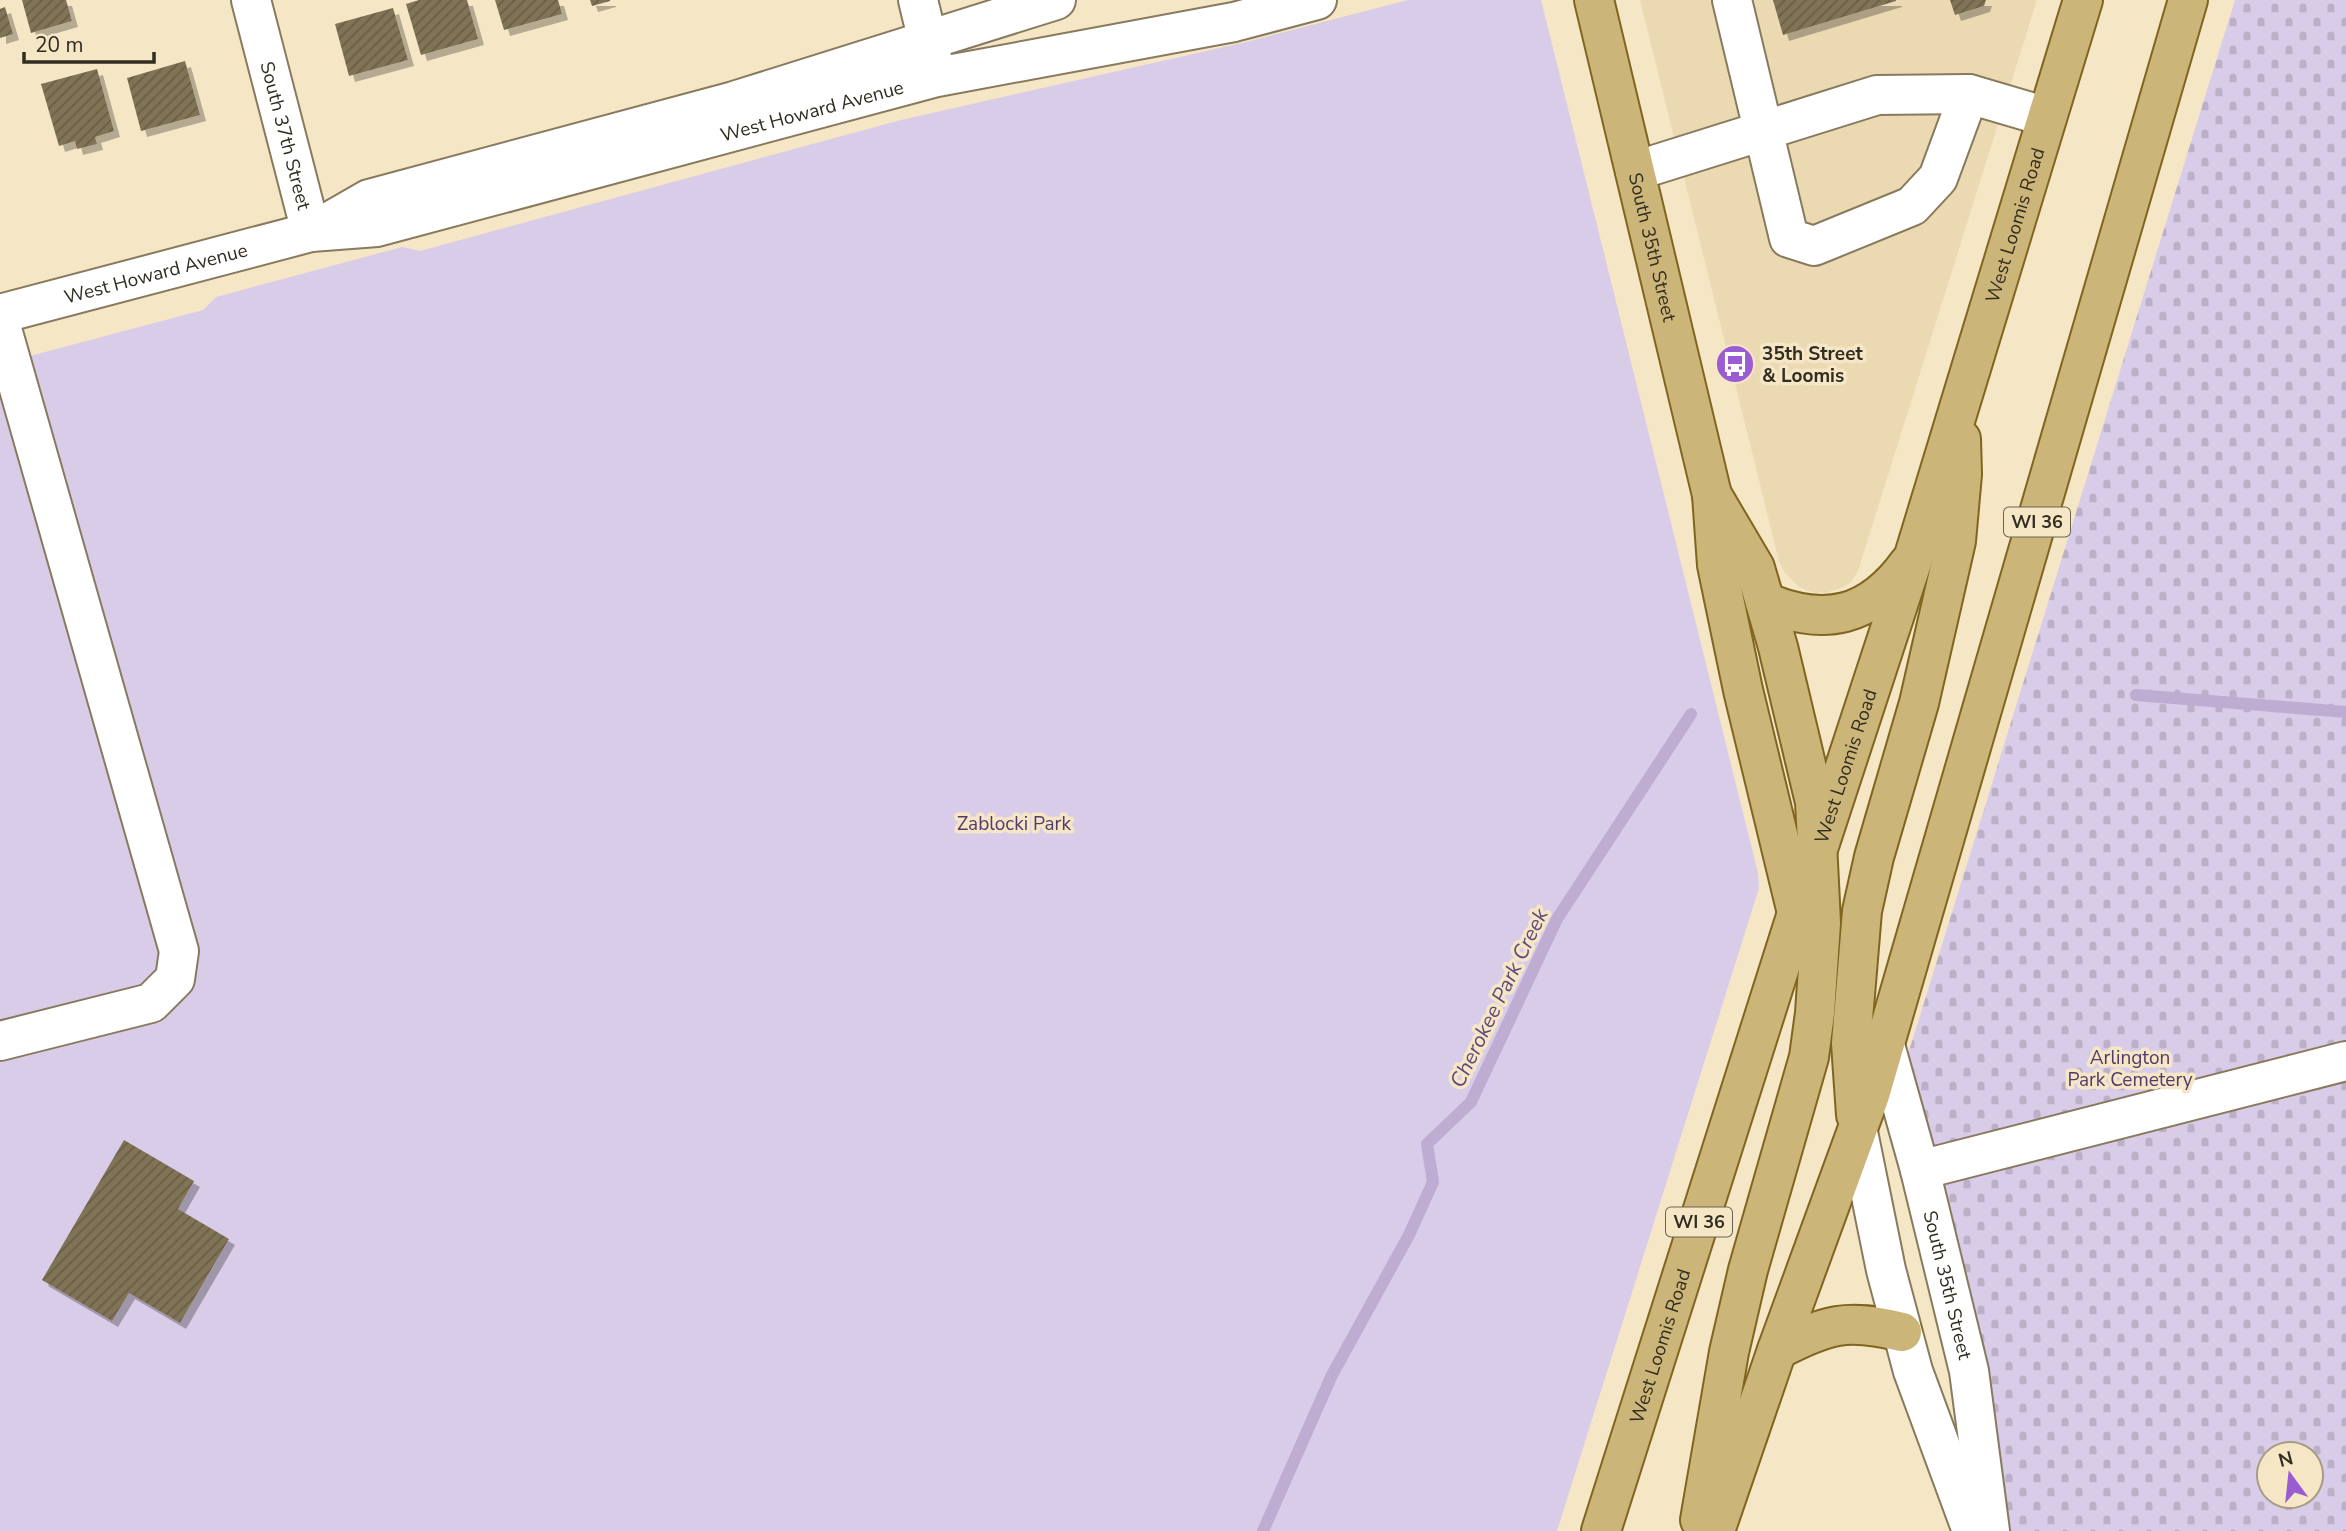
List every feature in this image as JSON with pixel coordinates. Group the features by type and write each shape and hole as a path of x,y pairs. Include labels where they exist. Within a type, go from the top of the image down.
{"main road":[{"name":"South 35th Street","path":"1594,0 1712,495 1717,565 1743,690 1797,912"},
{"name":"West Loomis Road","path":"1601,1531 1797,912 1913,559 2083,0"},
{"name":"WI 36","path":"1715,1531 1777,1350 1858,1132 1885,1045 2188,0"},
{"path":"1858,1132 1851,1043 1862,911 1874,857 1919,703 1956,541 1962,474 1960,399"},
{"name":"South 35th Street","path":"1698,1531 1716,1420 1748,1270 1809,1057 1821,923 1815,802 1778,647 1755,568 1712,495"},
{"path":"1765,602 1790,613 1808,616 1841,614 1862,605 1888,588 1913,559"},
{"path":"1777,1350 1815,1331 1850,1323 1878,1325 1902,1332"}],"street":[{"name":"South 37th Street","path":"251,0 311,232"},
{"path":"918,0 932,59"},
{"name":"West Howard Avenue","path":"932,59 1056,0"},
{"name":"West Howard Avenue","path":"0,314 311,232 369,199 734,101 932,59 1234,22 1317,0"},
{"path":"1732,0 1789,238 1814,246 1912,206 1938,178 1969,94"},
{"path":"1635,172 1877,95 1969,94 2047,117"},
{"path":"0,322 179,951 175,979 151,1003 0,1041"},
{"name":"South 35th Street","path":"1885,1045 1920,1170 1969,1371 1990,1531"},
{"path":"1920,1170 2346,1061"},
{"path":"1858,1132 1886,1270 1913,1371 1972,1531"}],"shaded area":[{"path":"1640,0 2037,0 1858,571 1851,582 1839,589 1825,593 1799,587 1785,573 1779,561"}],"green space":[{"name":"Zablocki Park","path":"1408,0 1541,0 1758,873 1759,888 1557,1531 0,1531 0,364 203,310 216,297 402,247 420,251 901,120 1246,42"},
{"name":"Arlington Park Cemetery","path":"2235,0 2346,0 2346,1531 2011,1531 1909,1071 1909,1051"}],"building":[{"path":"22,0 66,0 72,21 31,33"},
{"path":"419,0 467,0 478,39 421,55 406,4"},
{"path":"495,0 558,0 562,14 504,30"},
{"path":"590,0 610,0 610,1 592,6"},
{"path":"1773,0 1896,0 1896,1 1783,35"},
{"path":"1950,0 1986,0 1984,6 1955,15"},
{"path":"5,7 13,34 0,38 0,9"},
{"path":"393,8 408,60 349,76 335,24"},
{"path":"185,61 200,115 141,131 127,78"},
{"path":"97,69 114,131 95,137 97,144 77,149 75,141 59,146 41,84"},
{"path":"124,1140 194,1181 178,1209 229,1239 180,1323 129,1293 112,1321 42,1280"}],"waterway":[{"name":"Cherokee Park Creek","path":"2136,695 2346,712"},
{"name":"Cherokee Park Creek","path":"1263,1531 1332,1375 1409,1235 1433,1182 1427,1144 1471,1102 1557,919 1691,714"}],"place":[{"name":"35th Street & Loomis","path":"1735,364"}]}
